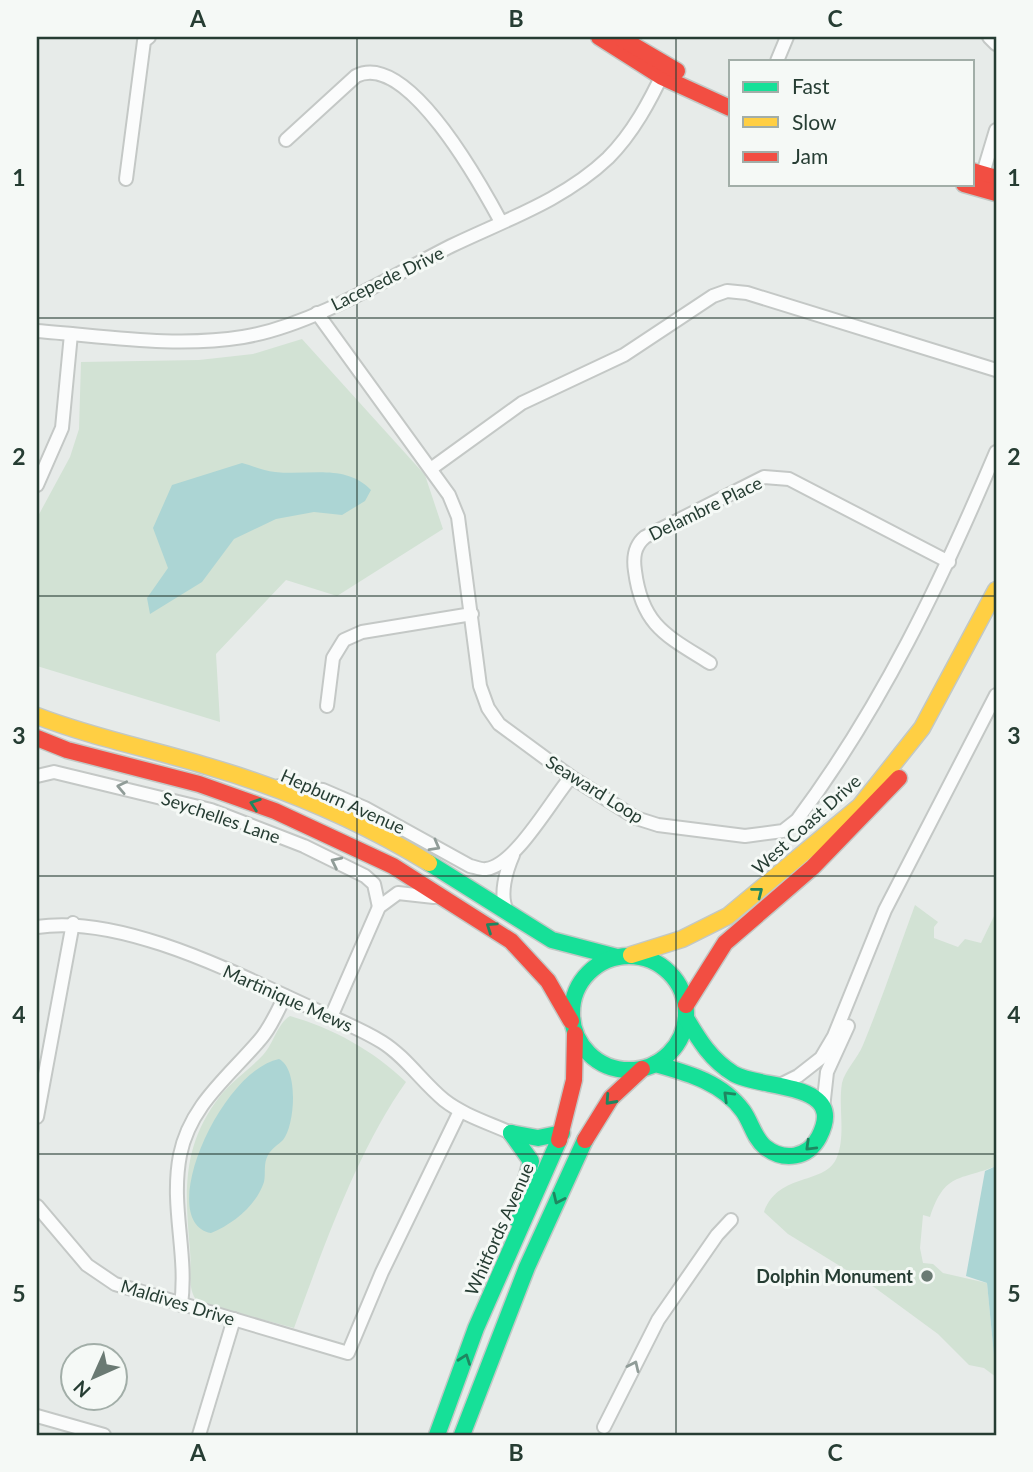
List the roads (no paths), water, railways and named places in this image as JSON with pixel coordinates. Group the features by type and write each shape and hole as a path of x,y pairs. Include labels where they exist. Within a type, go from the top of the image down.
{"main road":[{"path":"599,37 729,107"},
{"path":"620,37 664,71 729,96"},
{"path":"979,179 996,193"},
{"name":"West Coast Drive","path":"624,956 682,939 728,916 860,806 922,728 996,590"},
{"name":"West Coast Drive","path":"686,1012 725,943 813,867 890,790 937,723 996,612"},
{"name":"Hepburn Avenue","path":"37,716 89,736 199,764 258,784 367,830 420,858 552,940 624,956"},
{"name":"Hepburn Avenue","path":"37,738 67,750 199,784 275,811 341,839 448,899 511,941 548,981 573,1027"},
{"path":"624,956 650,960 667,970 680,986 686,1012 706,1051 722,1066 753,1082 782,1084 807,1091 816,1098 823,1114 821,1133 810,1150 790,1157 775,1155 762,1144 741,1109 716,1085 649,1067 615,1069 590,1057 573,1027 573,999 581,979 597,965 624,956"},
{"path":"462,1435 527,1267 586,1137 611,1098 676,1045 686,1012"},
{"name":"Whitfords Avenue","path":"437,1435 476,1328 562,1133 574,1080 573,1027"},
{"path":"511,1133 538,1138 562,1133"},
{"path":"506,1257 531,1161 511,1133"}],"street":[{"path":"126,179 144,41 149,37"},
{"path":"778,60 787,37"},
{"path":"989,37 996,44"},
{"name":"Lacepede Drive","path":"37,331 165,342 207,341 247,336 317,313 562,193 608,157 641,116 664,71"},
{"path":"286,140 356,76 365,72 390,76 456,145 501,222"},
{"path":"979,179 996,130"},
{"path":"432,467 522,403 624,355 713,296 727,291 747,293 996,370"},
{"name":"Seaward Loop","path":"317,313 432,467 449,495 458,517 480,686 488,708 499,724 571,778 636,818 658,825 745,836 783,831 805,810 866,717 949,562 996,452"},
{"path":"37,485 62,428 71,334"},
{"name":"Delambre Place","path":"710,663 660,632 648,618 636,583 635,550 645,537 764,477 789,479 949,562"},
{"path":"327,706 333,659 344,640 362,632 472,614"},
{"path":"782,1084 815,1063 834,1036 885,910 996,695"},
{"name":"Seychelles Lane","path":"37,776 54,772 160,795 257,827 365,876 374,884 379,907"},
{"path":"258,784 323,790 365,808 470,866 487,869 500,863 516,848 571,778"},
{"path":"823,1114 827,1072 929,828"},
{"path":"509,915 503,903 506,880 516,848"},
{"path":"331,1017 379,907 398,893 448,899"},
{"path":"37,1117 73,923"},
{"name":"Martinique Mews","path":"37,926 73,923 178,951 285,996 385,1044 436,1093 460,1111 511,1133"},
{"path":"181,1305 185,1265 176,1186 186,1134 216,1084 263,1036 285,996"},
{"name":"Maldives Drive","path":"37,1206 93,1271 115,1284 348,1353 383,1272 460,1111"},
{"path":"604,1427 658,1320 717,1235 731,1220"},
{"path":"199,1435 234,1319"},
{"path":"37,1416 104,1435"}],"water":[{"path":"242,463 275,472 338,473 350,476 371,490 365,501 342,515 314,512 276,519 234,539 202,582 150,614 147,598 168,568 153,528 172,485"},
{"path":"279,1059 290,1074 292,1085 292,1110 287,1133 268,1155 264,1182 250,1206 227,1225 211,1233 195,1223 189,1203 192,1176 202,1146 217,1116 235,1090 257,1069"},
{"path":"996,1166 996,1377 987,1283 966,1276 985,1171"}],"place":[{"name":"Dolphin Monument","path":"927,1276"}]}
